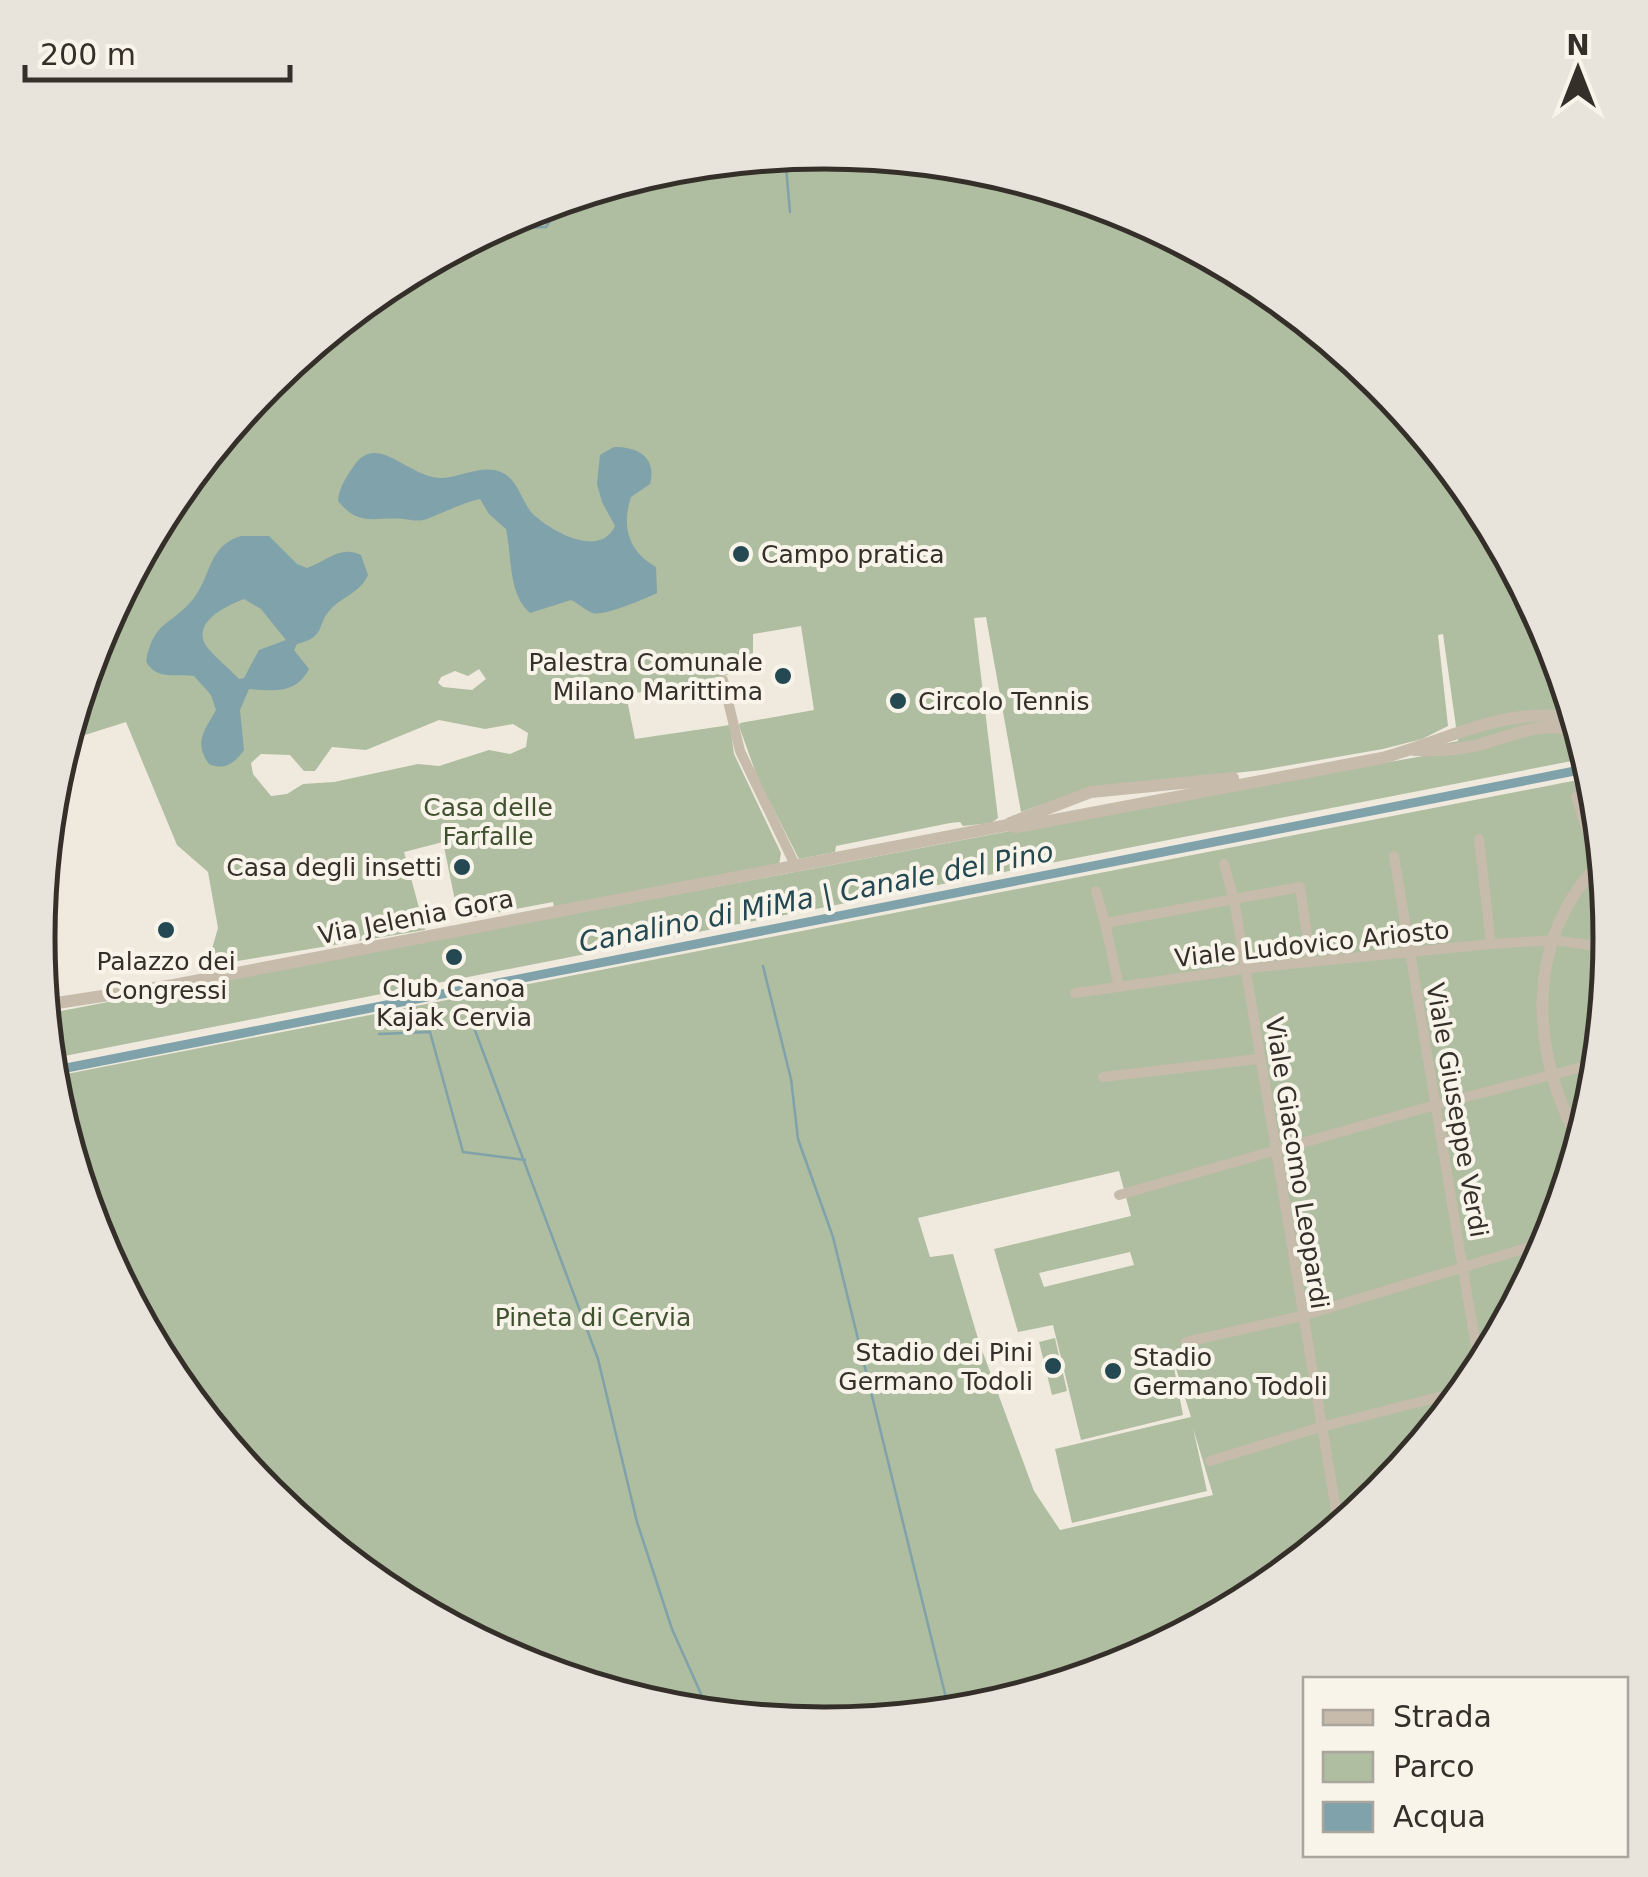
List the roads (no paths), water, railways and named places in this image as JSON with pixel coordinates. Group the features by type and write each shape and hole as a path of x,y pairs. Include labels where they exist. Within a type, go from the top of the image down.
{"street":[{"path":"723,680 740,752 796,867"},
{"name":"Via Jelenia Gora","path":"1412,750 1468,726 1545,713 1559,715"},
{"name":"Via Jelenia Gora","path":"1008,825 1016,827 1412,750 1474,746 1522,730 1563,728"},
{"name":"Via Jelenia Gora","path":"58,1003 192,982 1008,825 1090,792 1298,773"},
{"path":"1576,797 1582,813"},
{"path":"1479,839 1491,944"},
{"name":"Viale Giuseppe Verdi","path":"1394,856 1476,1345"},
{"name":"Viale Giacomo Leopardi","path":"1224,864 1246,968 1258,1059 1277,1150 1336,1512"},
{"path":"1298,874 1311,961"},
{"path":"1571,1122 1550,1076 1543,1043 1542,989 1554,940 1576,894 1590,876"},
{"path":"1105,923 1300,887"},
{"path":"1096,891 1119,987"},
{"name":"Viale Ludovico Ariosto","path":"1075,993 1246,968 1491,944 1554,940 1593,946"},
{"path":"1104,1077 1258,1059"},
{"path":"1119,1195 1434,1105 1581,1068"},
{"path":"1186,1342 1302,1316 1528,1247"},
{"path":"1210,1461 1320,1427 1442,1396"}],"water":[{"path":"614,447 644,455 651,467 650,484 631,497 627,528 639,554 656,567 657,593 605,612 593,613 571,600 530,613 514,585 506,529 489,514 480,499 418,521 361,518 338,501 353,467 372,453 442,478 496,470 513,482 531,511 544,523 577,539 599,540 615,526 597,484 600,455"},
{"path":"241,536 269,536 297,564 307,568 340,553 353,552 361,555 368,575 361,586 331,609 313,638 297,644 294,650 309,669 298,683 276,690 249,689 240,710 244,750 233,762 220,767 209,764 201,743 216,710 211,695 194,676 161,674 146,661 154,637 194,598 216,554","holes":["244,599 261,609 286,640 259,650 244,678 239,679 205,644 204,628 214,615"]}],"waterway":[{"path":"786,171 790,212"},
{"path":"531,228 546,227 551,220"},
{"name":"Canalino di MiMa | Canale del Pino","path":"67,1068 1574,771"},
{"path":"763,966 791,1079 798,1139 833,1237 946,1697"},
{"path":"473,1025 598,1359 637,1522 672,1629 703,1698"},
{"path":"379,1034 430,1032 463,1152 525,1160"}],"place":[{"name":"Campo pratica","path":"741,554"},
{"name":"Palestra Comunale Milano Marittima","path":"783,676"},
{"name":"Circolo Tennis","path":"898,701"},
{"name":"Casa degli insetti","path":"462,867"},
{"name":"Palazzo dei Congressi","path":"166,930"},
{"name":"Club Canoa Kajak Cervia","path":"454,957"},
{"name":"Stadio dei Pini Germano Todoli","path":"1053,1366"},
{"name":"Stadio Germano Todoli","path":"1113,1371"}],"park label":[{"name":"Casa delle Farfalle","path":"488,822"},
{"name":"Pineta di Cervia","path":"593,1317"}]}
